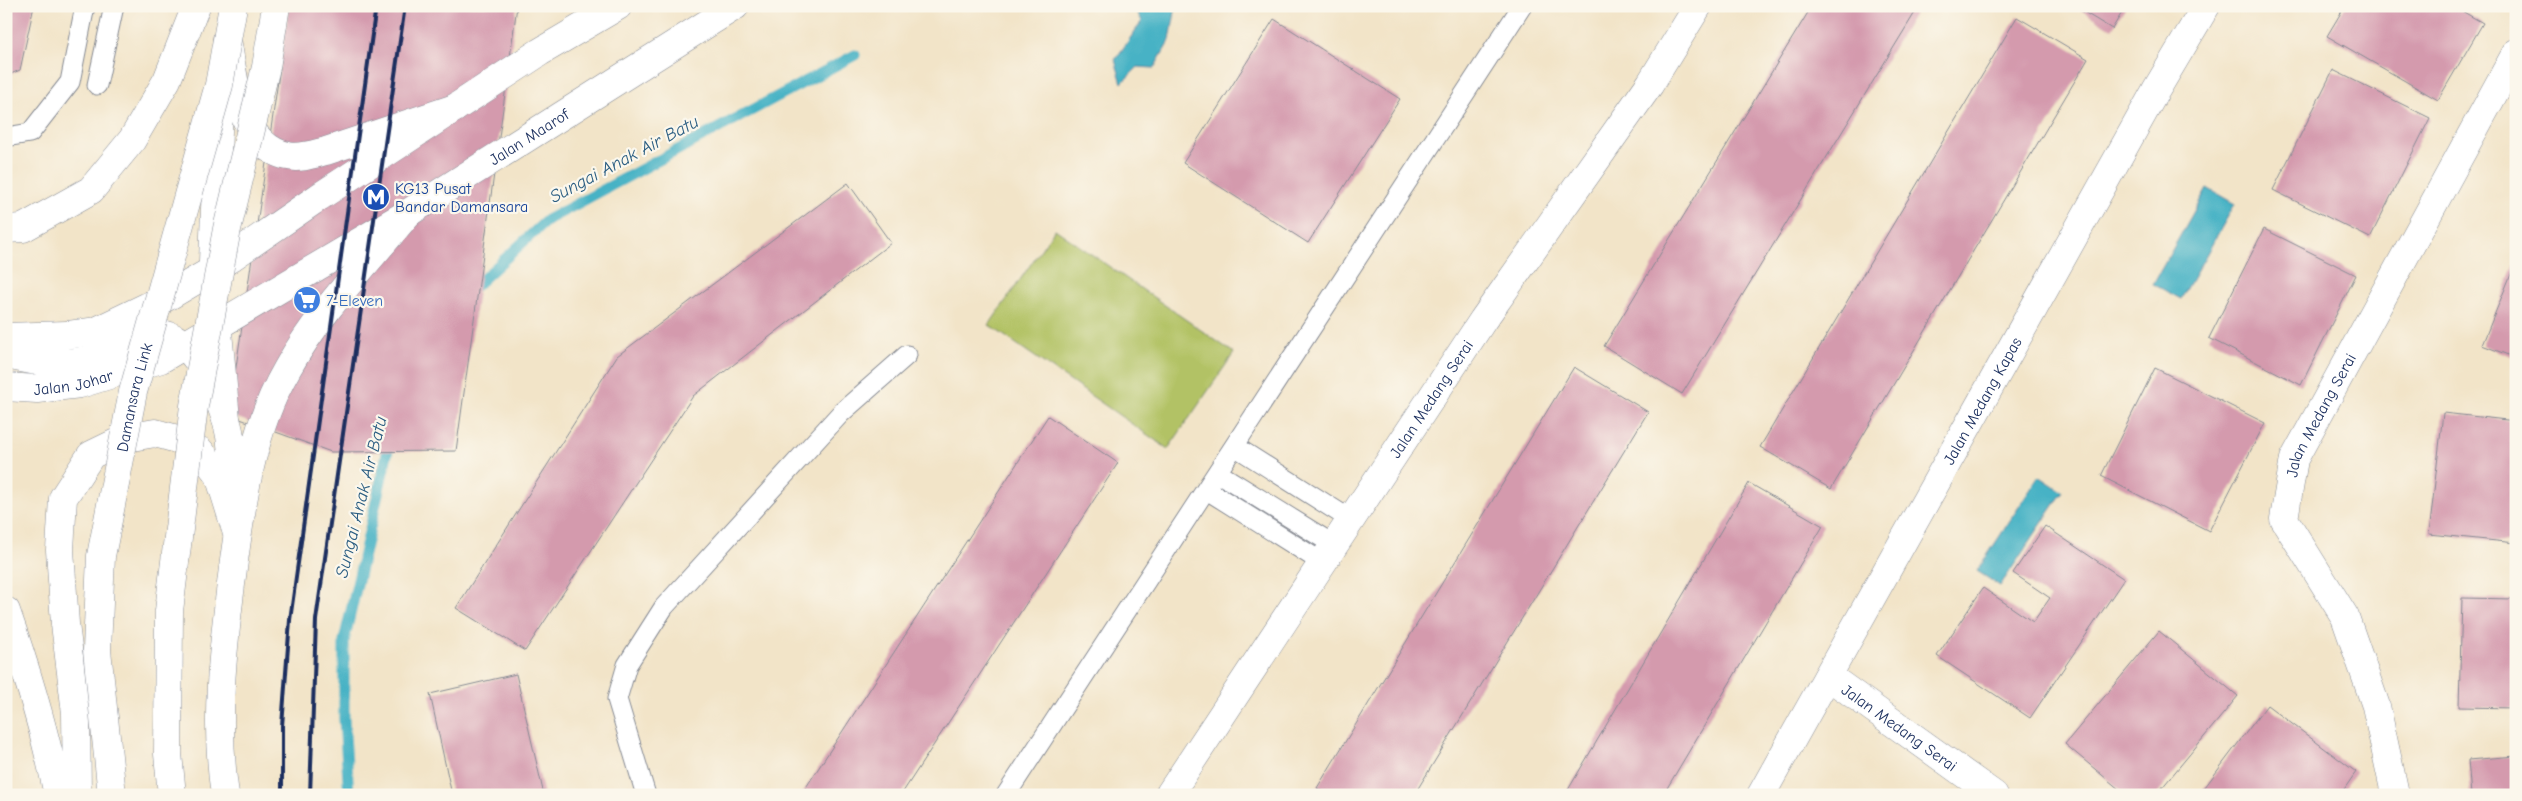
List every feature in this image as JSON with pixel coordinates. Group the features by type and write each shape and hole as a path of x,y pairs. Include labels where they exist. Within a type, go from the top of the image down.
{"main road":[{"path":"6,230 23,228 91,190 132,140 167,80 196,6"},
{"path":"172,795 168,754 169,611 194,406 227,229 266,67 276,6"},
{"path":"6,337 67,335 96,331 169,296 213,270 540,52 618,6"},
{"name":"Jalan Maarof","path":"217,324 408,213 735,6"},
{"name":"Jalan Medang Serai","path":"1169,795 1483,320 1650,84 1698,6"},
{"name":"Jalan Medang Kapas","path":"1761,795 2146,107 2206,6"},
{"path":"226,8 238,89 247,122 258,138 282,154 305,156 326,151 455,108"},
{"path":"226,8 213,270 238,536"},
{"name":"Damansara Link","path":"112,795 97,650 101,556 133,392 219,85 226,8"},
{"name":"Jalan Medang Serai","path":"2393,795 2376,706 2345,618 2284,519 2294,459 2516,53"},
{"path":"225,795 220,757 223,648 238,536 255,442 286,370 308,337 408,213"},
{"name":"Jalan Johar","path":"6,387 37,389 80,384 161,358 217,324"},
{"path":"6,355 49,363 84,361 156,334 174,337 184,343 212,384 226,419"},
{"path":"78,795 76,714 65,624 60,550 63,498 91,455 126,438 155,432 177,439 200,451 219,475 238,536"},
{"path":"6,611 38,710 58,795"},
{"name":"Jalan Medang Serai","path":"1828,676 1994,795"}],"lane":[{"path":"6,137 30,133 70,82 85,6"},
{"path":"97,85 114,6"},
{"path":"1006,795 1236,447 1522,6"},
{"path":"646,795 617,698 626,665 664,607 841,413 907,355"},
{"path":"1236,447 1351,520"},
{"path":"1218,473 1328,554"},
{"path":"1207,490 1328,554"}],"green space":[{"path":"1055,229 1234,353 1168,449 989,325"}],"water":[{"path":"1134,6 1176,6 1170,40 1154,68 1138,67 1122,83 1115,60 1142,21"},
{"path":"2207,188 2235,204 2181,299 2153,284"},
{"path":"2039,476 2063,492 2000,586 1977,571"}],"building":[{"path":"6,6 34,6 20,70 6,76"},
{"name":"KG13 Pusat Bandar Damansara","path":"289,6 517,6 456,451 331,452 229,415"},
{"path":"1812,6 1919,6 1682,394 1604,346"},
{"path":"2074,6 2126,6 2112,29"},
{"path":"2345,6 2453,6 2483,23 2438,100 2327,36"},
{"path":"2017,17 2088,59 1831,489 1760,447"},
{"path":"1274,19 1400,99 1308,243 1183,163"},
{"path":"2333,70 2430,118 2370,238 2273,190"},
{"path":"848,183 891,243 693,396 525,651 456,608 617,356"},
{"path":"2264,229 2356,275 2301,385 2209,338"},
{"path":"2516,262 2516,358 2482,345"},
{"path":"1574,367 1648,412 1414,795 1328,795 1317,788"},
{"path":"2155,368 2265,423 2209,531 2101,476"},
{"path":"2443,413 2516,421 2516,543 2429,534"},
{"path":"1048,416 1118,463 901,795 801,795"},
{"path":"1749,483 1823,526 1663,795 1565,795"},
{"path":"2045,526 2124,579 2030,718 1937,656 1983,588 2033,622 2050,598 2013,573"},
{"path":"2462,598 2516,599 2516,708 2459,707"},
{"path":"2159,631 2238,696 2156,795 2126,795 2065,744"},
{"path":"516,674 544,795 452,795 430,694"},
{"path":"2267,705 2356,772 2340,795 2199,795"},
{"path":"2516,756 2516,795 2471,795 2468,760"}],"waterway":[{"name":"Sungai Anak Air Batu","path":"469,292 547,220 855,55"},
{"name":"Sungai Anak Air Batu","path":"349,795 344,719 344,641 391,437"}],"railway":[{"path":"282,795 282,726 290,620 376,6"},
{"path":"310,795 316,620 405,6"}],"place":[{"name":"KG13 Pusat Bandar Damansara","path":"376,197"},
{"name":"7-Eleven","path":"307,300"}]}
